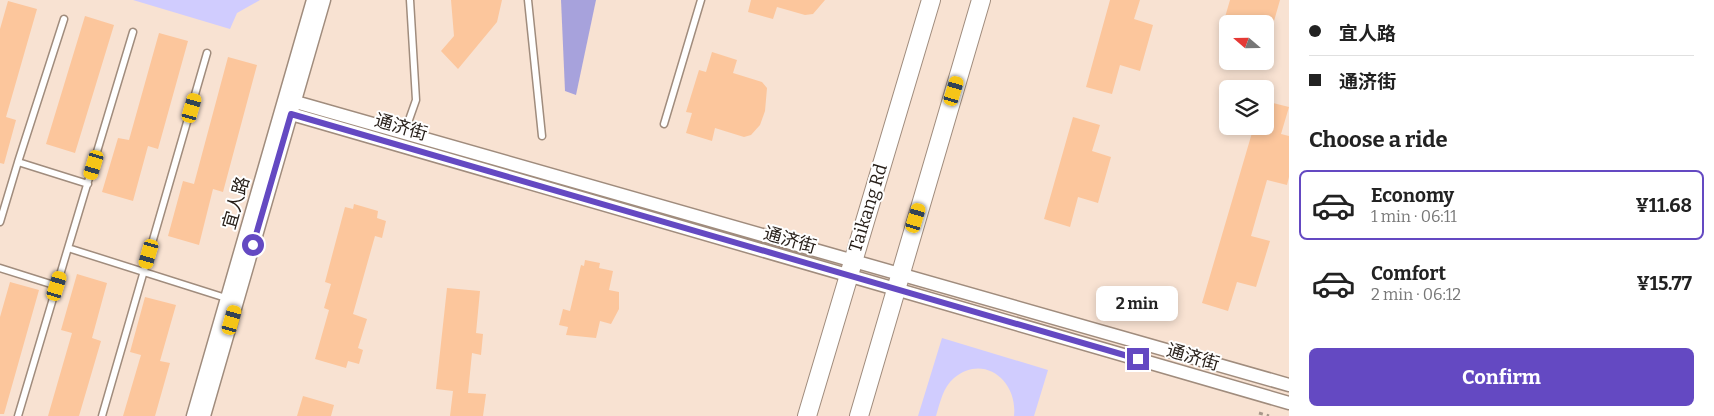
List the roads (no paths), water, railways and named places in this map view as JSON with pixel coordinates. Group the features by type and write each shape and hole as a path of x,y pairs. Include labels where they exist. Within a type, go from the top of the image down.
{"main road":[{"name":"Taikang Rd","path":"808,416 931,0"},
{"path":"859,416 897,281 982,0"}],"street":[{"name":"宜人路","path":"193,416 232,300 288,106 314,0"},
{"name":"宜人路","path":"288,106 324,0"},
{"name":"通济街","path":"288,106 851,267 1289,402"},
{"name":"通济街","path":"897,281 1289,385"},
{"name":"宜人路","path":"204,416 232,300"}],"lane":[{"path":"403,140 416,100 410,0"},
{"path":"528,0 542,136"},
{"path":"664,124 701,0"},
{"path":"0,222 1,213 64,19"},
{"path":"18,416 134,32"},
{"path":"102,416 207,53"},
{"path":"18,162 88,184"},
{"path":"68,248 232,300"},
{"path":"0,268 57,286"}]}
